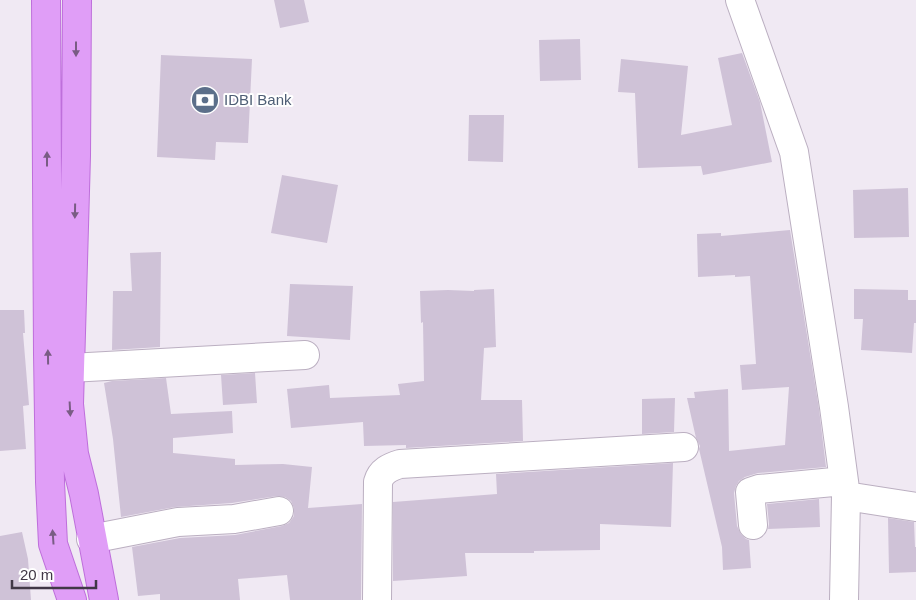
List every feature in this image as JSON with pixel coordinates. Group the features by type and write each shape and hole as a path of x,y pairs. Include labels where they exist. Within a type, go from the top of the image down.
{"main road":[{"path":"46,0 50,482 53,544 72,600"},
{"path":"77,0 76,156 69,404 74,454 84,494 104,600"}],"street":[{"path":"740,0 794,152 845,489 844,600"},
{"path":"70,368 305,356"},
{"path":"376,600 378,482 381,475 391,467 400,464 684,447"},
{"path":"753,525 750,492 759,489 845,489 916,507"},
{"path":"92,540 178,522 234,519 280,511"}],"building":[{"path":"274,0 304,0 309,22 280,28"},
{"path":"580,39 581,80 540,81 539,40"},
{"path":"742,53 760,102 772,162 703,175 701,166 638,168 635,93 618,92 621,59 688,66 681,135 732,125 718,58"},
{"name":"IDBI Bank","path":"161,55 252,59 248,143 216,142 215,160 157,157"},
{"path":"469,115 504,115 503,162 468,161"},
{"path":"282,175 338,185 327,243 271,233"},
{"path":"908,188 909,237 854,238 853,190"},
{"path":"790,230 819,409 826,467 758,473 739,481 734,493 737,526 741,534 749,540 751,568 723,570 722,547 699,449 700,446 696,438 687,398 695,398 694,392 728,389 729,451 785,445 789,387 742,390 740,365 756,364 750,276 698,277 697,234 721,233 721,236"},
{"path":"161,252 160,347 112,350 113,291 132,291 130,253"},
{"path":"290,284 353,286 350,340 287,336"},
{"path":"494,289 496,347 484,348 481,400 522,400 523,441 406,448 406,445 364,446 363,422 291,428 287,389 329,385 330,398 400,395 398,384 424,381 423,322 421,323 420,291"},
{"path":"854,289 908,290 908,300 916,300 916,323 914,323 912,353 861,350 863,319 854,319"},
{"path":"0,310 24,310 25,333 23,333 29,405 23,406 26,449 0,451"},
{"path":"255,373 257,403 223,405 221,375"},
{"path":"166,378 171,414 232,411 233,433 173,438 173,453 235,459 235,465 283,464 312,467 308,508 362,504 361,600 290,600 287,575 238,579 240,600 160,600 160,594 138,596 132,547 180,538 235,535 282,526 289,523 294,516 294,508 291,501 285,497 277,496 232,503 175,507 121,517 113,439 104,383"},
{"path":"675,398 674,432 642,434 642,399"},
{"path":"673,463 671,527 600,524 600,550 534,551 534,553 465,553 467,576 393,581 393,502 497,494 496,474"},
{"path":"819,499 820,527 768,529 767,504"},
{"path":"888,518 914,522 916,572 889,573"},
{"path":"22,532 28,559 31,600 0,600 0,536"}],"place":[{"name":"IDBI Bank","path":"205,100"}]}
